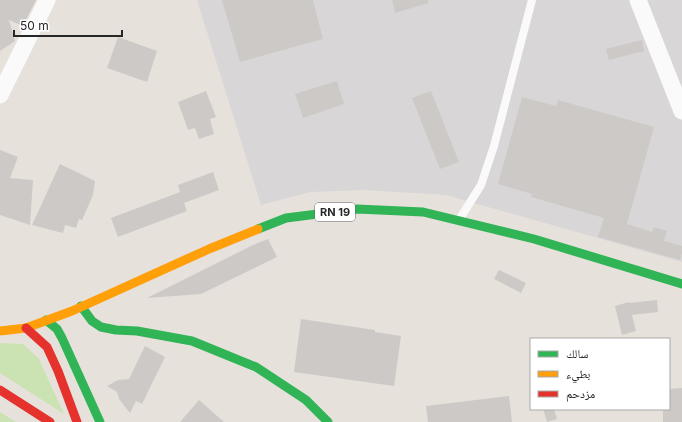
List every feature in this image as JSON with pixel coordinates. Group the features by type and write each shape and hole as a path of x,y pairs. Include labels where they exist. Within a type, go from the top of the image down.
{"main road":[{"name":"RN 19","path":"0,331 26,328 72,311 209,249 286,218 357,209 423,212 534,239 682,284"},
{"path":"81,306 92,321 101,327 116,330 137,331 192,341 256,367 306,400 328,422"},
{"path":"46,320 57,329 62,338 100,422"},
{"path":"26,328 47,347 52,356 77,422"},
{"path":"0,390 50,422"}],"street":[{"path":"0,95 47,0"},
{"path":"638,0 682,111"}],"lane":[{"path":"458,221 481,185 494,146 532,0"}],"shaded area":[{"path":"197,0 682,0 682,262 446,195 365,190 310,192 261,205"}],"green space":[{"path":"0,343 23,344 39,359 64,414 0,373"},
{"path":"0,412 16,422 0,422"}],"building":[{"path":"0,0 36,0 23,26 9,20 15,41 0,51"},
{"path":"222,0 313,0 323,39 240,62"},
{"path":"392,0 428,0 428,3 395,13"},
{"path":"118,37 157,51 147,82 107,68"},
{"path":"642,40 644,51 609,60 606,49"},
{"path":"337,81 344,104 303,118 295,94"},
{"path":"206,91 216,117 210,119 214,134 199,139 195,128 188,130 178,102"},
{"path":"431,91 459,162 440,169 412,98"},
{"path":"522,97 556,106 558,100 654,127 627,224 652,232 654,227 667,231 664,241 682,246 680,260 598,237 604,218 531,197 532,194 498,184"},
{"path":"0,150 18,157 10,178 33,180 30,225 0,215"},
{"path":"60,164 95,181 93,195 82,220 79,219 76,228 65,225 63,233 32,225"},
{"path":"213,172 219,190 184,203 187,211 118,237 111,218 180,192 178,185"},
{"path":"268,239 277,257 201,294 147,298 253,245"},
{"path":"499,270 526,283 521,293 494,279"},
{"path":"657,300 658,312 632,315 636,331 622,335 615,306 629,302"},
{"path":"301,319 375,330 375,332 401,336 394,386 294,372"},
{"path":"145,346 165,357 142,404 136,401 130,413 119,399 117,392 107,386 118,380 129,379"},
{"path":"682,388 682,422 663,422 663,410 670,410 670,389"},
{"path":"509,396 512,422 428,422 426,406"},
{"path":"199,400 224,422 180,422"},
{"path":"543,410 554,410 557,419 547,422"}],"traffic: fast":[{"path":"258,229 286,218 357,209 423,212 534,239 682,284"},
{"path":"81,306 92,321 101,327 116,330 137,331 192,341 256,367 306,400 328,422"},
{"path":"46,320 57,329 62,338 100,422"}],"traffic: slow":[{"path":"0,331 26,328 72,311 209,249 258,229"}],"traffic: jam":[{"path":"26,328 47,347 58,371 77,422"},
{"path":"0,390 50,422"}]}
